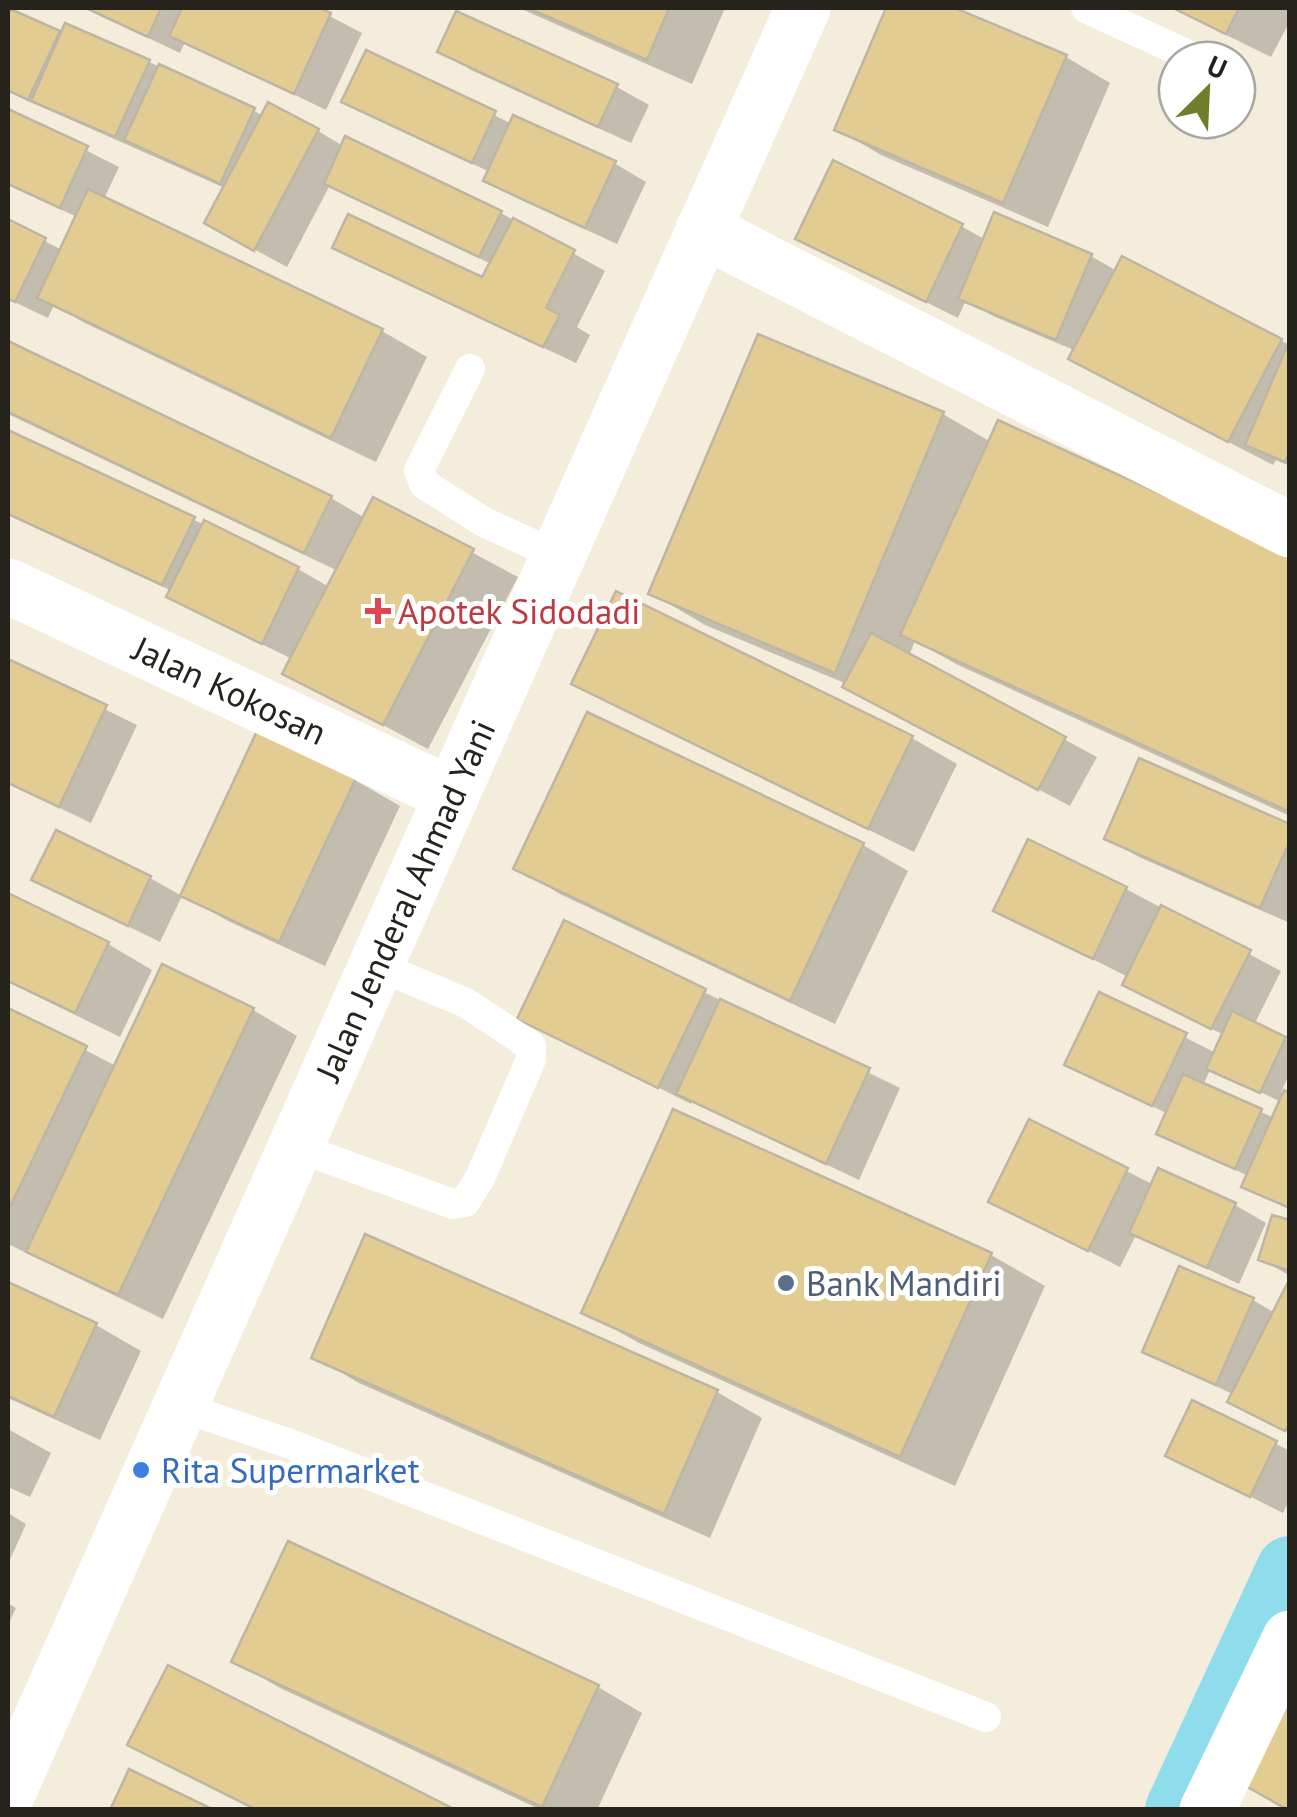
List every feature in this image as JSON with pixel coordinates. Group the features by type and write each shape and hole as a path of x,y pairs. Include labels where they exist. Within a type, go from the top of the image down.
{"main road":[{"name":"Jalan Jenderal Ahmad Yani","path":"8,1792 803,8"},
{"path":"703,230 1290,530"},
{"name":"Jalan Kokosan","path":"8,586 452,794"},
{"path":"1207,1810 1290,1638"}],"lane":[{"path":"1086,8 1157,41"},
{"path":"470,368 419,470 421,478 424,484 484,522 556,555"},
{"path":"296,1146 453,1204 464,1202 480,1178 532,1059 531,1046 466,1003 378,966"},
{"path":"180,1407 312,1452 986,1717"}],"building":[{"path":"8,8 60,31 28,100 8,90"},
{"path":"86,8 161,8 148,37"},
{"path":"182,8 320,8 331,13 294,94 169,36"},
{"path":"528,8 669,8 647,60"},
{"path":"886,8 955,8 1067,55 1003,203 834,130"},
{"path":"1173,8 1239,8 1226,34"},
{"path":"456,11 618,84 598,127 437,52"},
{"path":"65,23 150,60 115,137 31,101"},
{"path":"366,50 496,111 472,163 341,102"},
{"path":"159,64 255,108 220,184 124,140"},
{"path":"268,102 319,129 254,251 204,223"},
{"path":"8,109 88,146 60,208 8,184"},
{"path":"513,115 616,161 585,228 483,181"},
{"path":"345,136 502,211 479,257 324,184"},
{"path":"833,160 963,224 926,302 795,239"},
{"path":"88,189 383,329 331,438 37,298"},
{"path":"994,212 1092,254 1056,340 958,299"},
{"path":"348,214 482,277 513,218 575,250 546,308 560,315 543,347 332,248"},
{"path":"8,219 46,238 15,302 8,299"},
{"path":"1122,256 1282,339 1228,442 1068,359"},
{"path":"758,334 944,412 835,673 648,594"},
{"path":"1290,339 1290,451 1285,462 1245,445"},
{"path":"8,341 332,496 304,553 8,412"},
{"path":"998,420 1290,553 1290,812 900,635"},
{"path":"8,430 195,517 162,585 8,514"},
{"name":"Apotek Sidodadi","path":"373,497 474,549 383,725 282,674"},
{"path":"204,520 299,567 262,644 166,597"},
{"path":"616,591 913,736 868,829 571,684"},
{"path":"871,633 1066,737 1038,790 842,687"},
{"path":"8,659 107,705 59,807 8,783"},
{"path":"587,712 864,843 790,1001 513,869"},
{"path":"257,731 356,778 279,942 180,896"},
{"path":"1139,758 1290,824 1290,840 1260,908 1104,839"},
{"path":"56,830 151,876 128,926 31,880"},
{"path":"1028,839 1127,887 1093,959 993,911"},
{"path":"8,893 109,942 75,1013 8,981"},
{"path":"1161,905 1251,950 1211,1029 1122,985"},
{"path":"564,920 706,989 658,1088 517,1019"},
{"path":"162,964 254,1008 118,1295 26,1252"},
{"path":"1099,992 1187,1033 1152,1106 1064,1065"},
{"path":"720,999 870,1068 826,1164 676,1094"},
{"path":"8,1008 87,1046 8,1211"},
{"path":"1232,1011 1286,1037 1260,1093 1206,1069"},
{"path":"1183,1074 1262,1109 1235,1169 1156,1134"},
{"path":"1284,1090 1290,1093 1290,1208 1241,1187"},
{"name":"Bank Mandiri","path":"673,1109 992,1253 900,1457 581,1313"},
{"path":"1029,1119 1128,1168 1088,1251 988,1202"},
{"path":"1158,1168 1236,1203 1207,1268 1129,1233"},
{"path":"1272,1215 1290,1220 1290,1271 1258,1260"},
{"path":"365,1234 718,1390 664,1514 311,1358"},
{"path":"1179,1266 1254,1298 1216,1385 1142,1352"},
{"path":"8,1282 97,1323 54,1417 8,1396"},
{"path":"1287,1284 1290,1422 1285,1431 1227,1402"},
{"path":"1192,1400 1277,1441 1250,1497 1165,1456"},
{"path":"288,1541 599,1685 542,1807 231,1662"},
{"path":"168,1665 456,1810 257,1810 127,1745"},
{"path":"1290,1701 1290,1810 1288,1810 1244,1785"},
{"path":"129,1769 214,1810 110,1810"}],"waterway":[{"path":"1179,1810 1290,1570"}],"place":[{"name":"Apotek Sidodadi","path":"378,611"},
{"name":"Bank Mandiri","path":"786,1283"},
{"name":"Rita Supermarket","path":"141,1470"}]}
